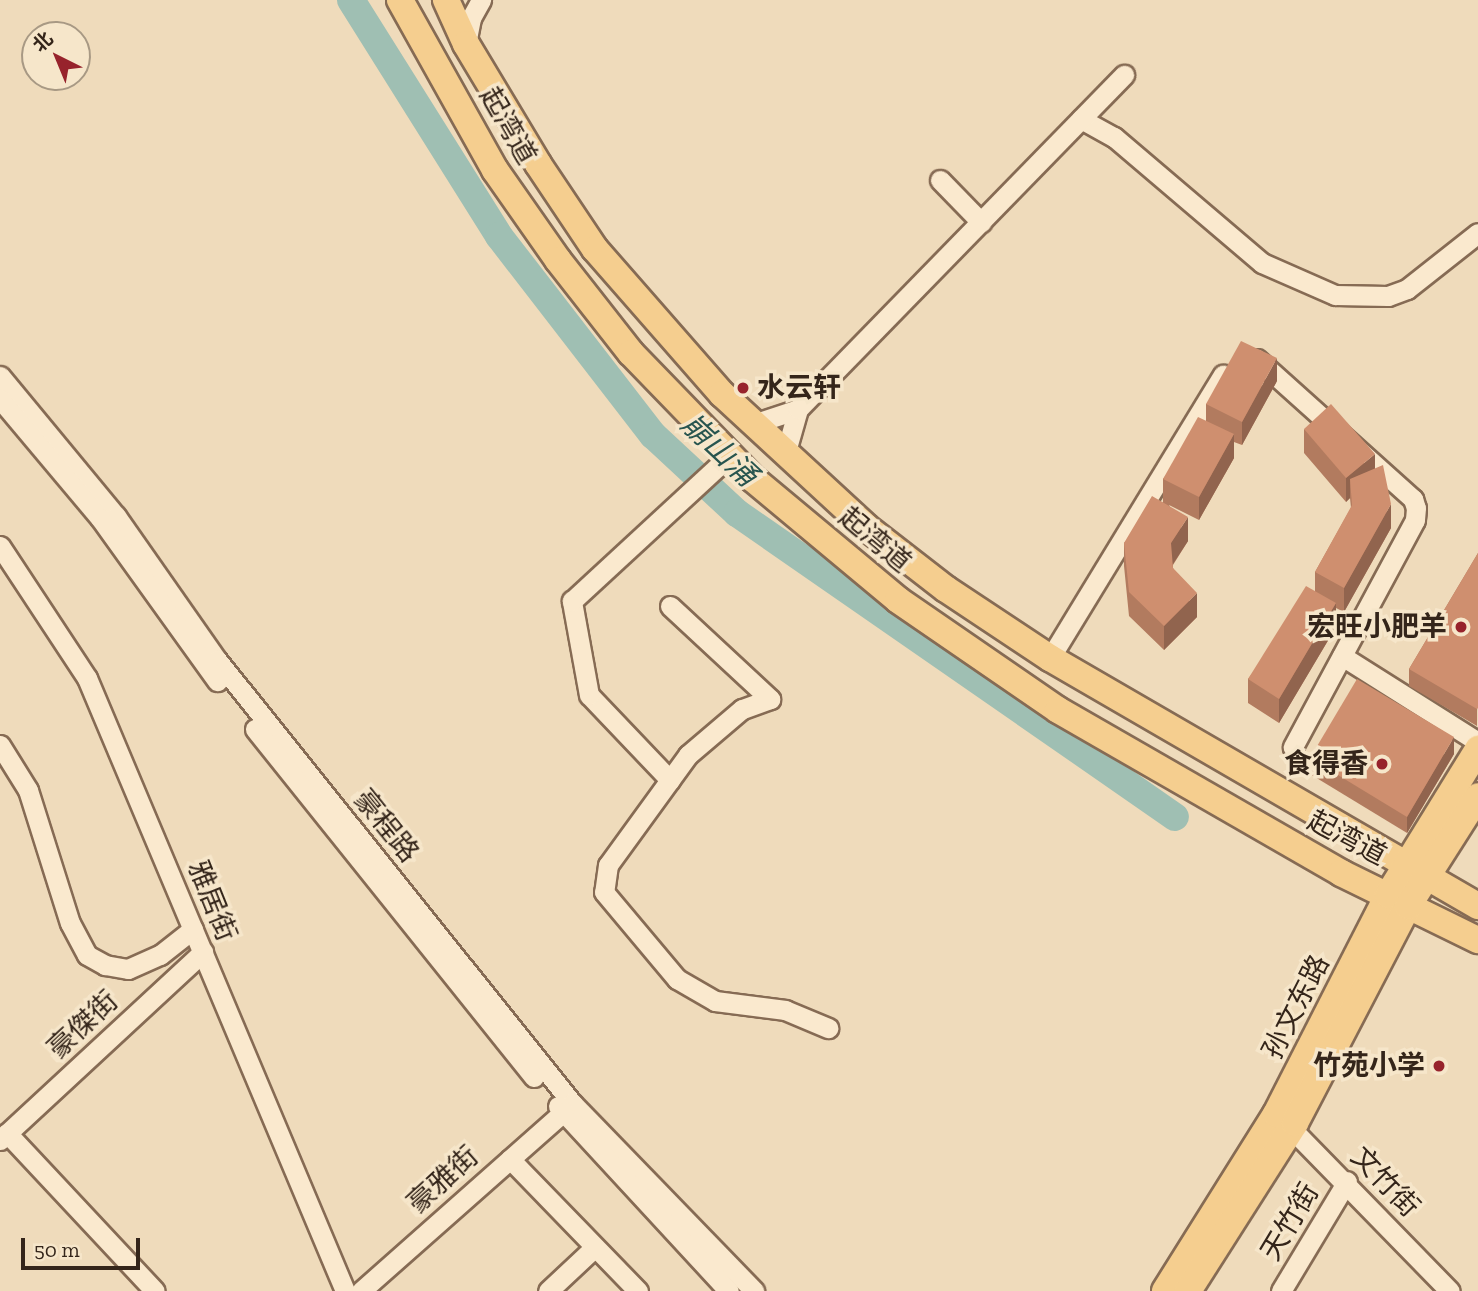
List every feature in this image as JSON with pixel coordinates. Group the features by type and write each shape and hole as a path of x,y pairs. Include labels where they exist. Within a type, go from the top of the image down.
{"main road":[{"name":"起湾道","path":"400,0 495,170 558,260 722,462 898,600 1058,710 1244,818 1398,901 1478,940"},
{"name":"起湾道","path":"446,0 466,44 595,248 647,313 753,424 866,527 946,589 1050,658 1478,906"},
{"name":"孙文东路","path":"1188,1291 1284,1121 1398,901 1417,871 1478,749"},
{"path":"1244,818 1264,781"},
{"name":"孙文东路","path":"1417,871 1478,796"},
{"name":"孙文东路","path":"1165,1291 1284,1121"}],"street":[{"path":"466,44 471,18 481,0"},
{"path":"753,424 798,409 1124,75"},
{"path":"1081,119 1114,137 1262,263 1335,295 1388,296 1407,289 1478,233"},
{"path":"940,180 981,222"},
{"path":"1050,658 1228,368 1241,359 1256,359 1413,499 1416,508 1415,520 1293,747"},
{"name":"豪程路","path":"0,376 116,516 217,660 572,1103 754,1291"},
{"name":"豪程路","path":"0,399 100,518 200,660 563,1112 722,1289"},
{"path":"785,454 798,409"},
{"path":"670,780 589,695 572,601 722,462"},
{"name":"雅居街","path":"0,546 87,678 345,1291"},
{"path":"670,606 770,699 742,709 688,755 608,865 604,892 677,979 715,1001 785,1010 828,1028"},
{"path":"1342,656 1478,742"},
{"path":"0,745 28,790 70,923 87,955 105,965 128,969 160,955 194,929"},
{"name":"豪傑街","path":"4,1136 203,952"},
{"name":"豪雅街","path":"361,1291 563,1112"},
{"name":"文竹街","path":"1284,1121 1346,1181 1450,1291"},
{"path":"4,1136 155,1291"},
{"path":"510,1159 638,1291"},
{"name":"天竹街","path":"1281,1291 1346,1181"},
{"path":"548,1291 595,1247"}],"building":[{"path":"1241,341 1277,358 1242,422 1206,404"},
{"path":"1331,404 1375,454 1346,478 1304,429"},
{"path":"1198,417 1234,434 1199,497 1163,479"},
{"path":"1383,465 1391,504 1344,588 1315,572 1352,505 1350,479"},
{"path":"1152,496 1188,517 1171,543 1173,568 1197,593 1164,626 1129,592 1124,543"},
{"name":"宏旺小肥羊","path":"1478,553 1478,708 1477,709 1409,669"},
{"path":"1306,586 1336,603 1279,699 1248,679"},
{"name":"食得香","path":"1357,679 1454,737 1407,817 1310,758"}],"waterway":[{"name":"崩山涌","path":"351,0 499,236 653,435 737,513 1175,817"}],"place":[{"name":"水云轩","path":"743,388"},
{"name":"宏旺小肥羊","path":"1461,627"},
{"name":"食得香","path":"1382,764"},
{"name":"竹苑小学","path":"1439,1066"}]}
